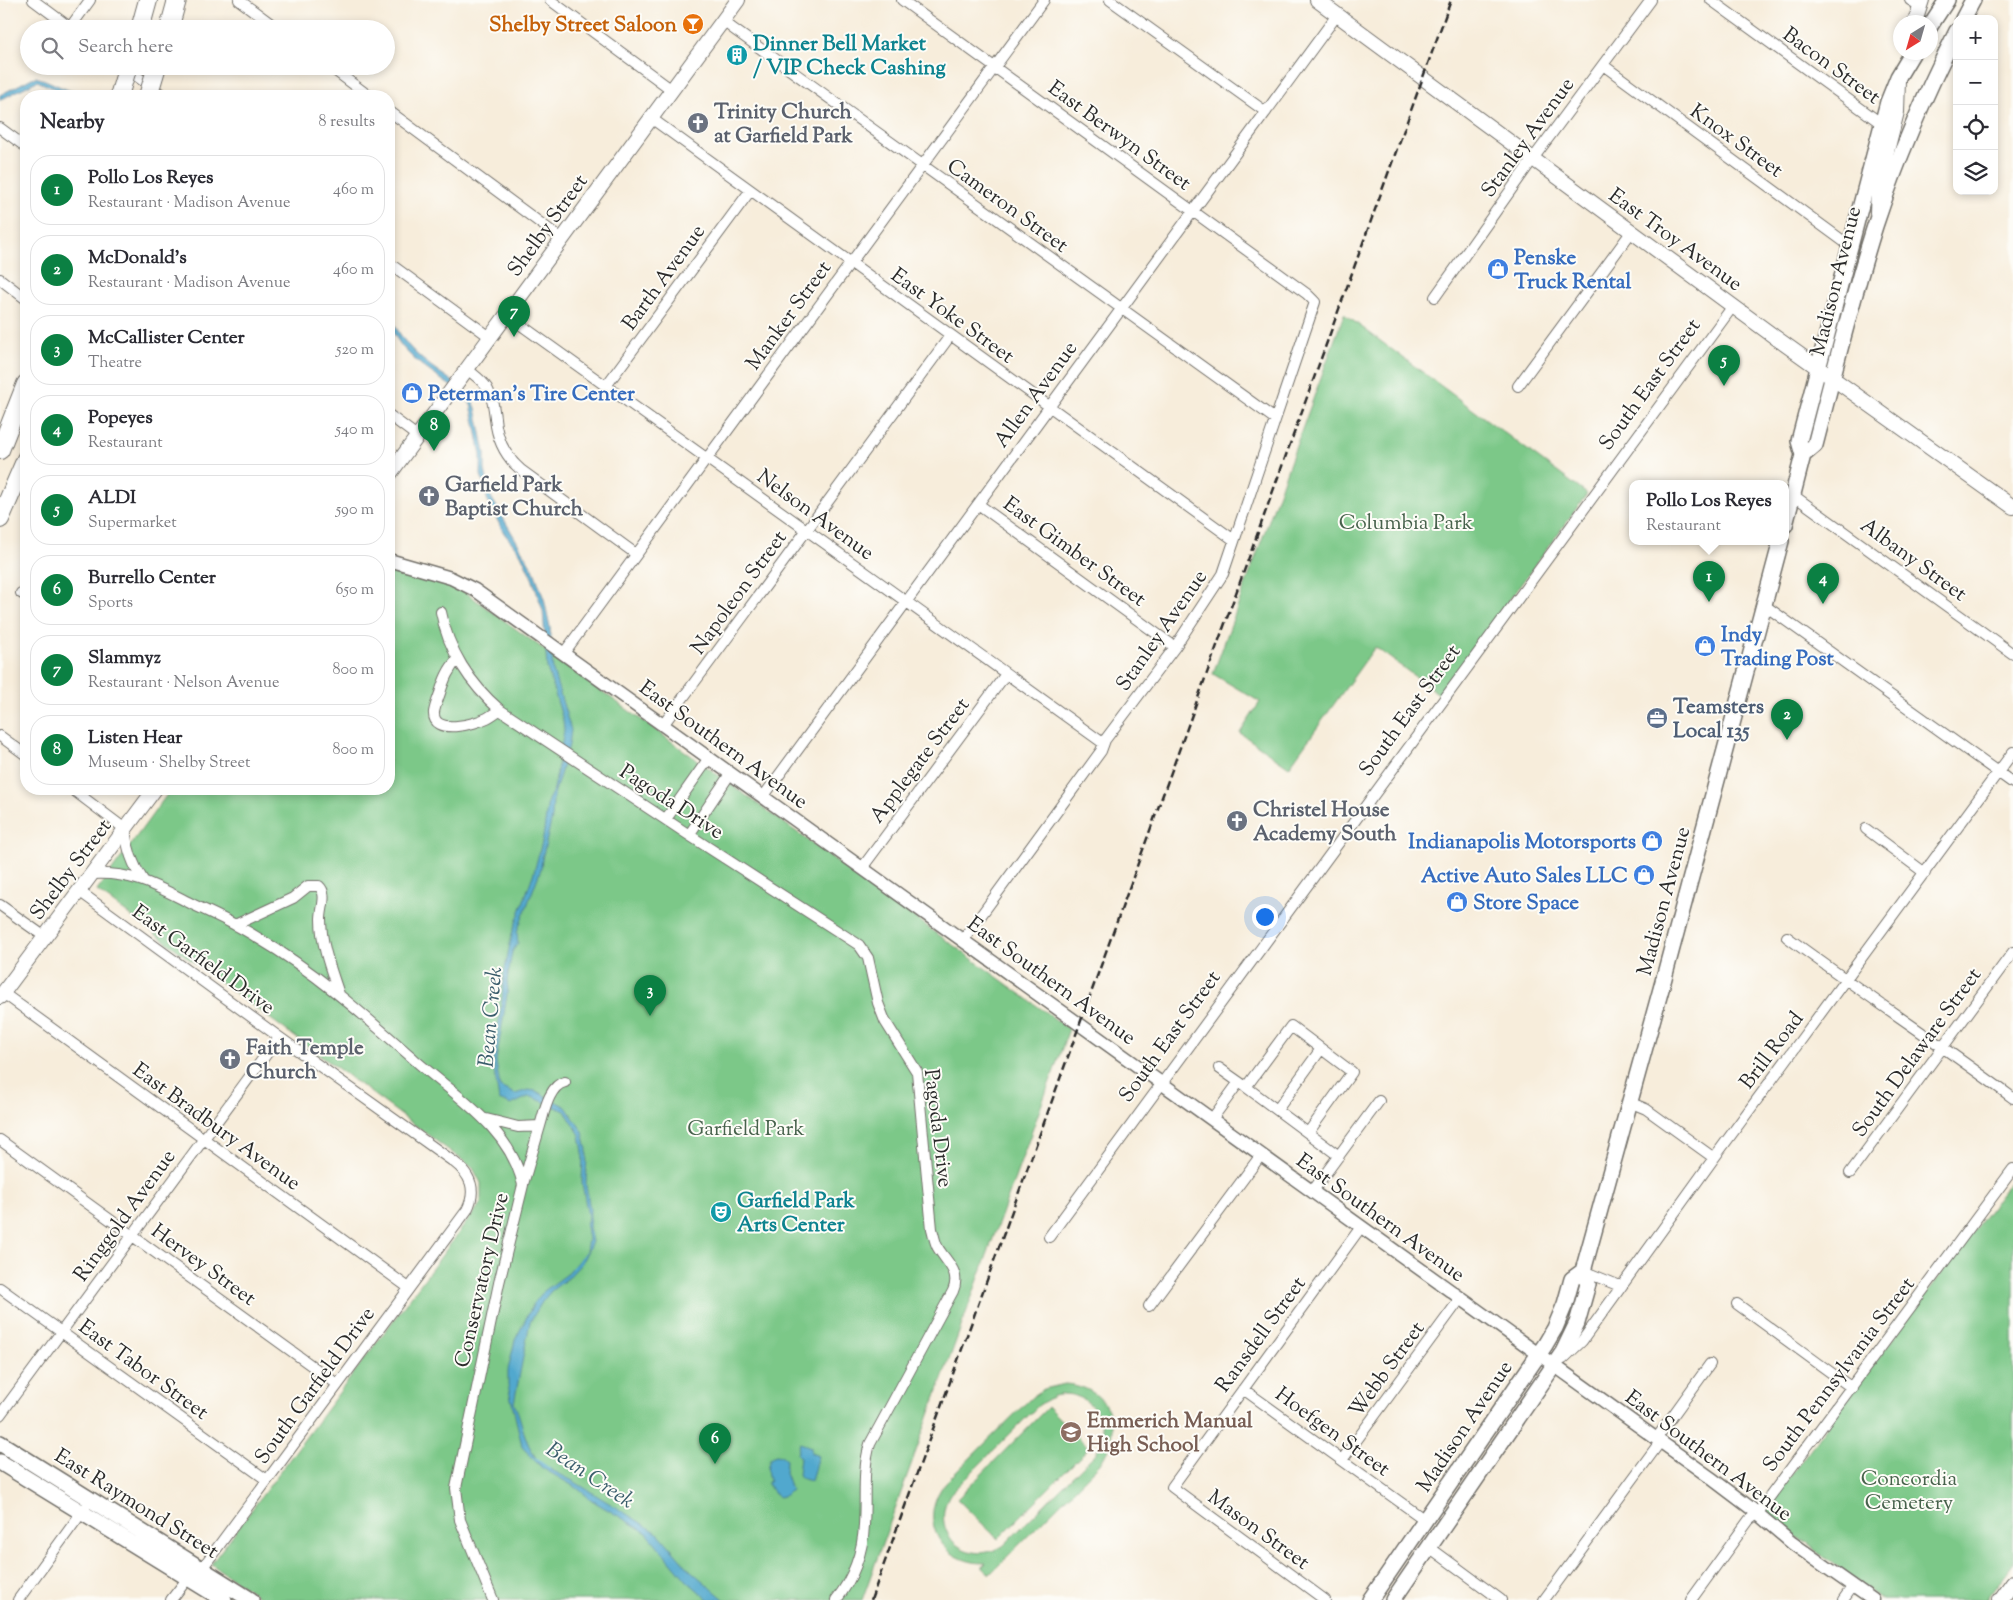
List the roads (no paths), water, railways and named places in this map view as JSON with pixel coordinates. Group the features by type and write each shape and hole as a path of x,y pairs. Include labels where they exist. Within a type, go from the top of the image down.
{"highway":[{"path":"142,20 148,0"},
{"path":"171,20 177,0"},
{"path":"121,90 125,75"},
{"path":"150,90 154,75"},
{"path":"0,450 20,399"},
{"path":"0,519 20,473"}],"main road":[{"path":"726,0 726,16"},
{"name":"Shelby Street","path":"395,467 738,0"},
{"name":"East Troy Avenue","path":"1317,0 1733,306 2013,507"},
{"path":"1937,15 1947,0"},
{"path":"1965,15 1973,0"},
{"path":"1916,15 1917,2"},
{"path":"1876,224 1908,137 1953,40"},
{"name":"Madison Avenue","path":"1789,510 1803,456 1799,441 1817,367 1888,102 1903,60"},
{"path":"1898,77 1908,60"},
{"name":"Madison Avenue","path":"1803,456 1815,445 1845,328 1876,224 1878,186 1897,112 1898,77"},
{"name":"Madison Avenue","path":"1393,1600 1554,1366 1571,1337 1582,1309 1588,1284 1583,1271 1663,982 1780,545"},
{"name":"Shelby Street","path":"1,995 150,795"},
{"name":"Madison Avenue","path":"1370,1600 1538,1355 1555,1328 1572,1279 1583,1271"},
{"name":"East Raymond Street","path":"0,1443 252,1600"},
{"name":"East Raymond Street","path":"0,1462 224,1600"},
{"path":"2000,1600 2013,1582"}],"street":[{"path":"33,0 59,20"},
{"path":"76,20 90,0"},
{"path":"239,0 266,20"},
{"path":"550,0 672,90"},
{"name":"East Berwyn Street","path":"902,0 1315,302"},
{"name":"Manker Street","path":"560,650 636,554 1044,0"},
{"path":"1110,0 1266,112"},
{"name":"Stanley Avenue","path":"1434,297 1651,0"},
{"name":"Bacon Street","path":"1711,0 1882,124"},
{"name":"Allen Avenue","path":"762,797 1337,14"},
{"name":"Cameron Street","path":"726,16 726,23 732,28 1275,420"},
{"name":"Knox Street","path":"1603,65 1850,246"},
{"path":"135,75 156,90"},
{"path":"341,75 361,90"},
{"path":"395,115 562,239"},
{"name":"East Yoke Street","path":"651,118 1234,540"},
{"path":"0,128 20,143"},
{"name":"Barth Avenue","path":"606,386 750,191"},
{"path":"1518,386 1632,231"},
{"path":"395,267 490,338"},
{"path":"0,279 20,294"},
{"name":"Stanley Avenue","path":"963,940 1101,751 1104,743 1175,647 1218,584 1228,564 1234,540 1315,302"},
{"name":"South East Street","path":"1049,1237 1733,306"},
{"name":"Nelson Avenue","path":"506,314 1104,743"},
{"name":"Napoleon Street","path":"663,725 950,336"},
{"path":"464,372 482,382 490,393 498,437 510,460 636,554"},
{"path":"395,420 417,436"},
{"name":"Albany Street","path":"1793,495 2013,654"},
{"name":"East Gimber Street","path":"978,504 1175,647"},
{"name":"East Southern Avenue","path":"395,562 465,584 560,650 1658,1441 1757,1514 1792,1543 1873,1600"},
{"path":"1764,605 2013,783"},
{"name":"Pagoda Drive","path":"440,612 445,630 458,659 486,697 500,710 689,835 859,944 868,958 878,1003 885,1021 917,1072 932,1229 938,1247 953,1269 956,1282 953,1291 872,1440 864,1472 862,1545 852,1574 836,1600"},
{"path":"458,659 450,668 434,712 437,722 445,727 452,727 486,719 500,710"},
{"name":"Applegate Street","path":"862,868 1006,674"},
{"path":"0,736 20,751"},
{"name":"Brill Road","path":"1554,1366 1582,1341 1620,1286 2013,752"},
{"path":"666,820 709,758"},
{"path":"689,835 730,774"},
{"path":"80,795 125,829 129,853 136,870 143,880"},
{"path":"1866,829 1925,873"},
{"name":"Conservatory Drive","path":"91,874 110,873 127,875 143,880 235,925 277,950 338,994 486,1119 509,1152 522,1185 492,1312 456,1488 460,1520 493,1600"},
{"path":"235,925 293,898 308,886 319,886 323,889 324,895 321,922 324,948 338,994"},
{"name":"East Garfield Drive","path":"79,890 279,1037 454,1162 468,1176 472,1184"},
{"path":"0,905 44,937"},
{"path":"1787,937 1943,1046 2013,1098"},
{"name":"South Delaware Street","path":"1850,1174 2013,952"},
{"name":"East Bradbury Avenue","path":"1,995 409,1288"},
{"path":"1212,1119 1291,1026 1352,1072 1308,1133"},
{"name":"Ringgold Avenue","path":"0,1415 279,1037"},
{"path":"1277,1110 1321,1049"},
{"path":"1219,1068 1338,1156"},
{"path":"522,1185 553,1091 558,1084 565,1082"},
{"path":"1312,1192 1379,1100"},
{"path":"1629,1102 1646,1110 1714,1158"},
{"path":"486,1119 518,1127 542,1121"},
{"name":"Hervey Street","path":"0,1140 338,1384"},
{"path":"1149,1306 1261,1155"},
{"name":"South Pennsylvania Street","path":"1692,1600 1750,1520 1757,1514 1852,1388 2013,1169"},
{"name":"South Garfield Drive","path":"171,1600 188,1578 206,1563 466,1210 471,1198 472,1184"},
{"name":"Ransdell Street","path":"1172,1487 1361,1227"},
{"path":"1583,1271 1620,1286"},
{"name":"East Tabor Street","path":"0,1288 267,1480"},
{"name":"Webb Street","path":"1342,1460 1460,1299"},
{"path":"1736,1304 1852,1388"},
{"path":"1544,1600 1658,1441 1710,1364"},
{"name":"Hoefgen Street","path":"1243,1389 1425,1520"},
{"name":"Mason Street","path":"1172,1487 1325,1600"},
{"path":"18,1600 92,1500"},
{"path":"1429,1547 1501,1600"},
{"path":"1843,1600 1853,1586"}],"water":[{"path":"36,77 45,80 68,90 57,90 37,81 0,100 0,95"},
{"name":"Bean Creek","path":"395,325 403,339 420,358 471,396 476,408 485,453 485,470 491,497 534,571 544,599 550,627 553,671 571,730 569,745 553,798 552,818 541,869 517,932 518,943 512,952 496,1061 500,1087 515,1094 528,1090 536,1091 566,1107 583,1132 587,1150 586,1185 592,1242 581,1264 568,1278 551,1291 530,1322 514,1403 527,1441 538,1463 575,1482 659,1534 690,1570 725,1600 709,1600 687,1581 647,1533 542,1468 522,1447 508,1386 508,1370 515,1340 534,1303 544,1291 566,1275 578,1261 586,1251 588,1239 586,1227 588,1217 582,1183 583,1152 580,1135 565,1111 532,1097 511,1105 499,1100 493,1064 504,974 512,934 534,872 543,838 548,800 554,789 564,730 563,720 547,668 543,611 532,578 521,554 504,533 488,502 481,475 481,456 471,405 465,396 417,362 397,340"},
{"path":"800,1443 811,1447 811,1453 818,1456 811,1481 800,1478 798,1474 800,1458 797,1454"},
{"path":"776,1455 786,1460 785,1473 791,1490 786,1495 779,1497 767,1483 770,1481 769,1463 771,1457"}],"waterway":[{"name":"Bean Creek","path":"535,1459 549,1469"}],"railway":[{"path":"871,1600 1451,0"}],"place":[{"name":"Shelby Street Saloon","path":"693,24"},
{"name":"Dinner Bell Market / VIP Check Cashing","path":"737,55"},
{"name":"Trinity Church at Garfield Park","path":"698,123"},
{"name":"Penske Truck Rental","path":"1498,269"},
{"name":"Slammyz","path":"514,337"},
{"name":"ALDI","path":"1724,386"},
{"name":"Peterman's Tire Center","path":"412,393"},
{"name":"Listen Hear","path":"434,451"},
{"name":"Garfield Park Baptist Church","path":"429,496"},
{"name":"Pollo Los Reyes","path":"1709,602"},
{"name":"Popeyes","path":"1823,604"},
{"name":"Indy Trading Post","path":"1705,646"},
{"name":"Teamsters Local 135","path":"1657,718"},
{"name":"McDonald's","path":"1787,740"},
{"name":"Christel House Academy South","path":"1237,821"},
{"name":"Indianapolis Motorsports","path":"1652,841"},
{"name":"Active Auto Sales LLC","path":"1644,875"},
{"name":"Store Space","path":"1457,902"},
{"name":"McCallister Center","path":"650,1016"},
{"name":"Faith Temple Church","path":"230,1059"},
{"name":"Garfield Park Arts Center","path":"721,1212"},
{"name":"Emmerich Manual High School","path":"1071,1432"},
{"name":"Burrello Center","path":"715,1464"}],"park label":[{"name":"Columbia Park","path":"1406,522"},
{"name":"Garfield Park","path":"746,1128"},
{"name":"Concordia Cemetery","path":"1909,1490"}]}
